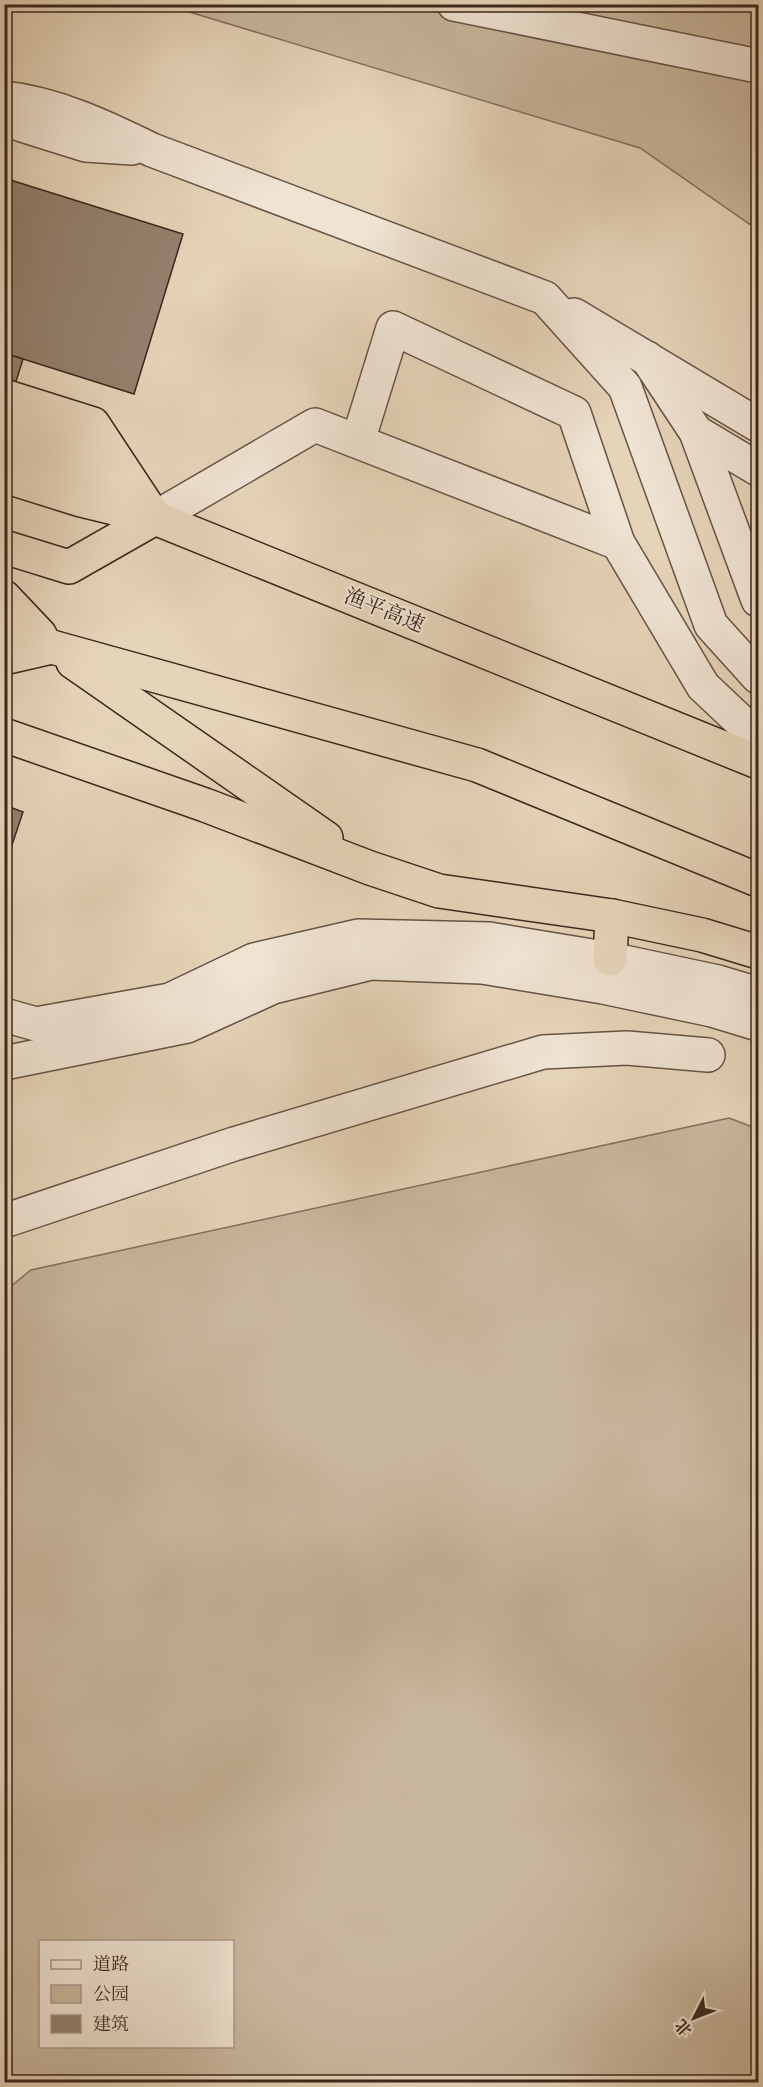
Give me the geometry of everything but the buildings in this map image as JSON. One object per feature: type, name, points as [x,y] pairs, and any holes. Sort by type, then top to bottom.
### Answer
[{"type":"highway","points":[[4,396],[93,424],[155,518]]},
{"type":"highway","points":[[4,423],[88,450],[155,518]]},
{"type":"highway","points":[[4,450],[88,476],[155,518]]},
{"type":"highway","name":"渔平高速","points":[[4,476],[81,500],[155,518],[759,762]]},
{"type":"highway","points":[[4,499],[76,521],[155,518]]},
{"type":"highway","points":[[4,524],[73,544],[155,518]]},
{"type":"highway","points":[[4,547],[69,567],[155,518]]},
{"type":"highway","points":[[4,597],[52,647]]},
{"type":"highway","points":[[4,612],[370,868]]},
{"type":"highway","points":[[4,625],[52,647]]},
{"type":"highway","points":[[4,638],[52,647],[477,765],[759,879]]},
{"type":"highway","points":[[4,648],[52,647]]},
{"type":"highway","points":[[4,658],[52,647]]},
{"type":"highway","points":[[4,735],[205,805],[370,868],[439,891],[612,916],[702,935],[759,951]]},
{"type":"highway","points":[[610,958],[612,916]]},
{"type":"street","points":[[454,4],[759,66]]},
{"type":"street","points":[[4,98],[29,101],[95,123],[152,150],[545,298],[759,425]]},
{"type":"street","points":[[4,115],[22,124],[86,145],[152,150]]},
{"type":"street","points":[[545,298],[625,387],[711,625],[759,677]]},
{"type":"street","points":[[357,441],[393,328],[574,413],[618,543],[703,686],[759,738]]},
{"type":"street","points":[[646,358],[696,432],[724,509],[753,573],[759,600]]},
{"type":"street","points":[[155,518],[315,424],[618,543]]},
{"type":"street","points":[[696,432],[759,469]]},
{"type":"street","points":[[724,509],[759,529]]},
{"type":"street","points":[[4,1015],[36,1024],[170,1000],[254,960],[358,936],[489,939],[610,958],[718,982],[759,994]]},
{"type":"street","points":[[4,1063],[187,1026],[273,987],[371,963],[482,968],[603,987],[712,1010],[759,1024]]},
{"type":"street","points":[[4,1221],[234,1144],[543,1052],[627,1048],[708,1056]]},
{"type":"green space","points":[[166,5],[758,5],[758,230],[640,148]]},
{"type":"green space","points":[[729,1118],[758,1129],[758,2082],[5,2082],[5,1291],[31,1270]]}]
